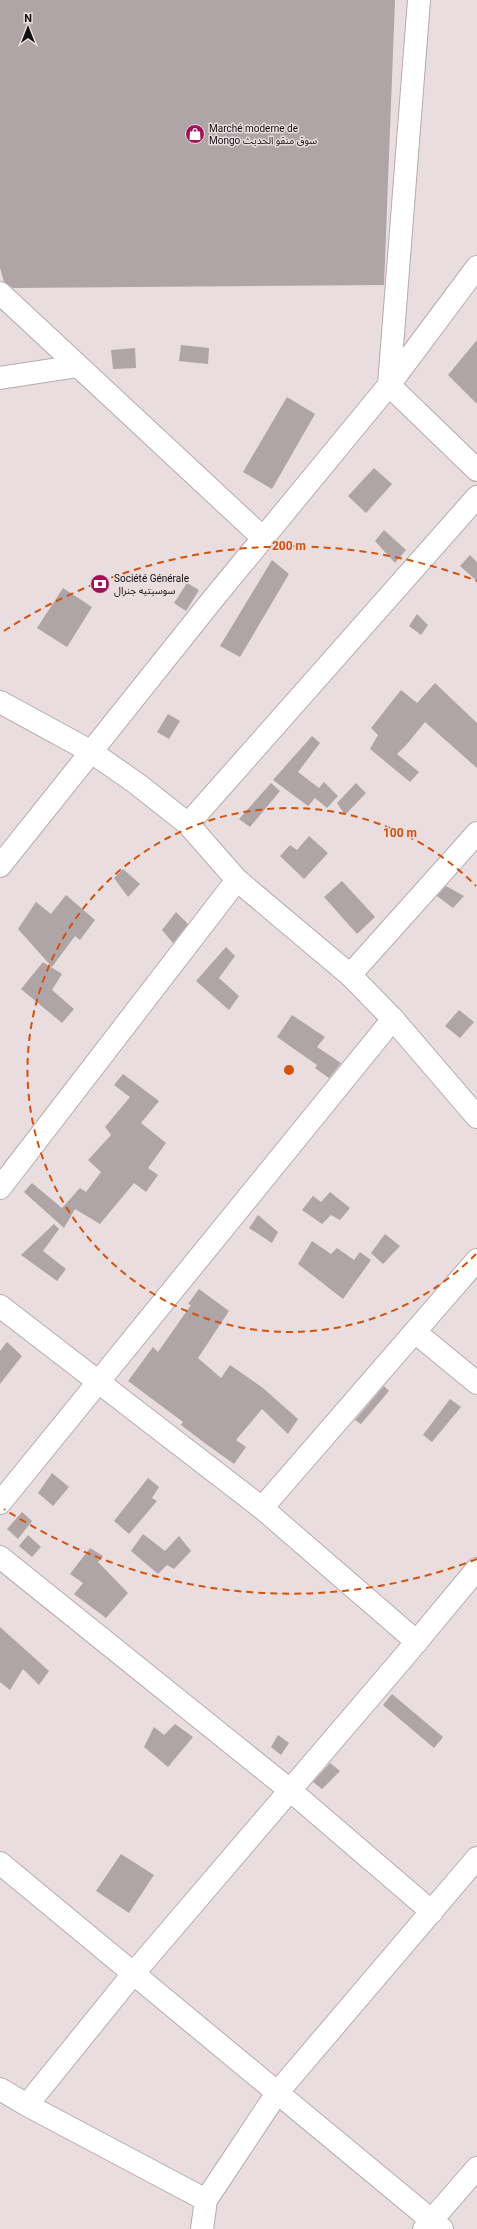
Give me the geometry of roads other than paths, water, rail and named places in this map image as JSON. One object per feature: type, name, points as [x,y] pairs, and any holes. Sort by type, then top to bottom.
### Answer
[{"type":"main road","points":[[389,385],[419,0]]},
{"type":"main road","points":[[0,866],[90,751],[389,385],[477,267]]},
{"type":"main road","points":[[0,293],[263,538]]},
{"type":"main road","points":[[0,378],[78,366]]},
{"type":"main road","points":[[389,385],[477,470]]},
{"type":"main road","points":[[188,824],[477,497]]},
{"type":"main road","points":[[0,702],[90,751],[136,783],[188,824],[238,880],[350,975],[394,1019],[477,1117]]},
{"type":"main road","points":[[350,975],[477,833]]},
{"type":"main road","points":[[0,1188],[238,880]]},
{"type":"main road","points":[[0,1503],[394,1019]]},
{"type":"main road","points":[[262,1508],[477,1260]]},
{"type":"main road","points":[[0,1306],[262,1508],[417,1642]]},
{"type":"main road","points":[[415,1332],[477,1383]]},
{"type":"main road","points":[[0,1557],[291,1791],[432,1912]]},
{"type":"main road","points":[[27,2106],[133,1974],[291,1791],[477,1569]]},
{"type":"main road","points":[[202,2229],[206,2200],[277,2093],[477,1858]]},
{"type":"main road","points":[[1,1864],[277,2093],[432,2226],[477,2168]]},
{"type":"main road","points":[[0,2089],[27,2106],[206,2200]]},
{"type":"place","name":"Marché moderne de Mongo سوق منقو الحديث","points":[[195,134]]},
{"type":"place","name":"Société Générale سوسيتيه جنرال","points":[[100,584]]}]
